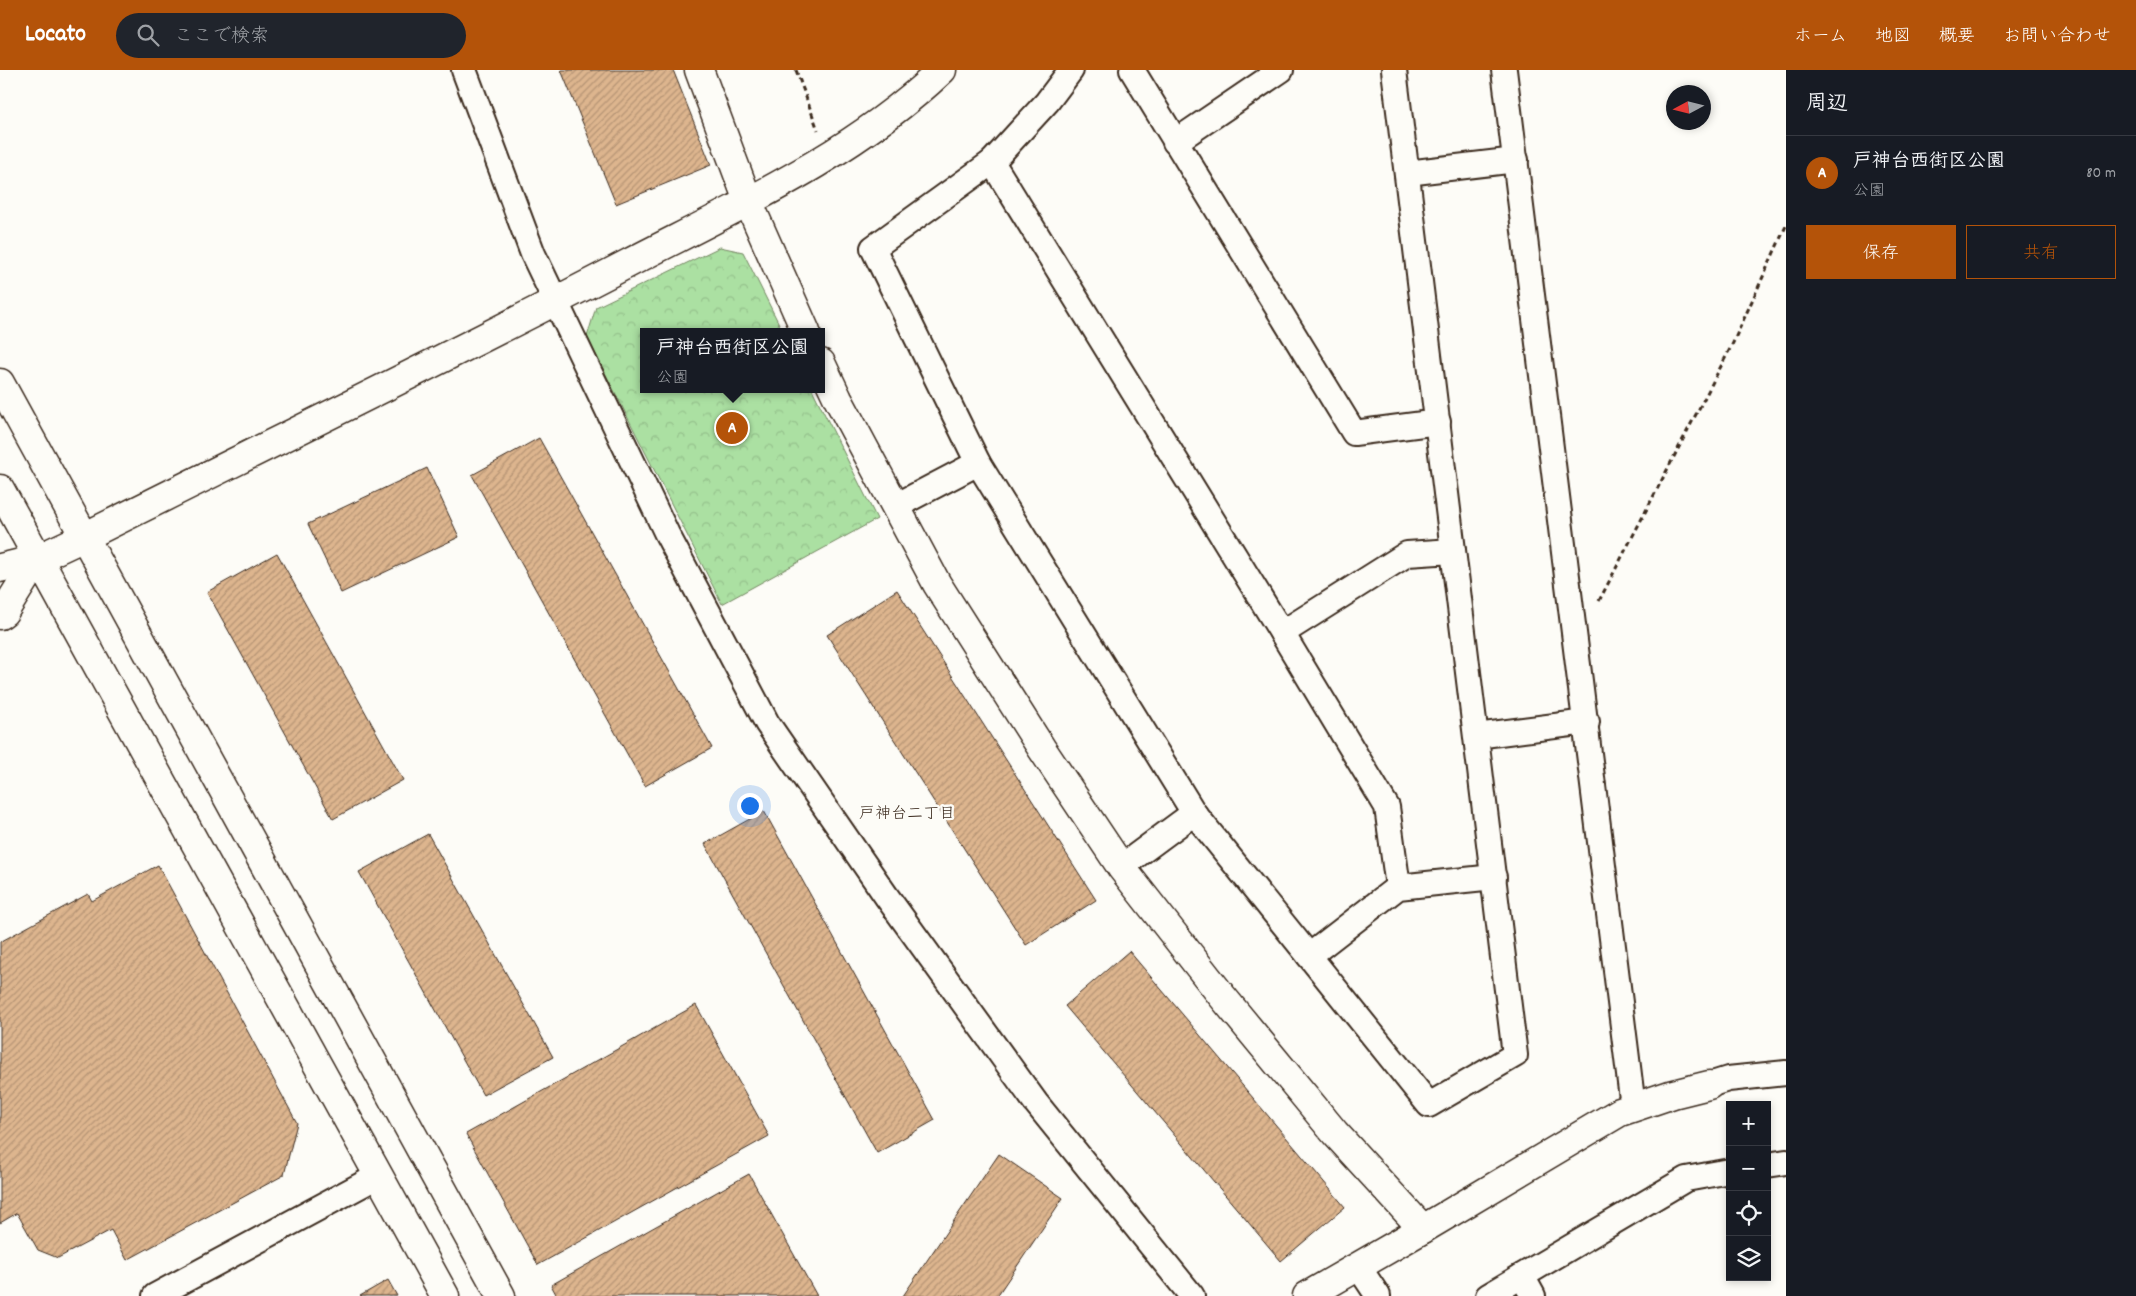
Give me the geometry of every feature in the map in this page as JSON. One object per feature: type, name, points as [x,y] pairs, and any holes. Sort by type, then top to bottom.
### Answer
[{"type":"street","points":[[464,70],[532,254],[667,534],[767,723],[887,897],[1036,1103],[1192,1296]]},
{"type":"street","points":[[699,70],[748,201],[804,328]]},
{"type":"street","points":[[0,568],[37,559],[84,537],[556,302],[748,201],[875,127],[921,90],[942,70]]},
{"type":"street","points":[[1071,70],[1047,102],[992,162],[873,248],[978,462],[1194,813],[1429,1105],[1516,1055],[1394,70]]},
{"type":"street","points":[[1132,70],[1354,433],[1438,422]]},
{"type":"street","points":[[1175,142],[1281,70]]},
{"type":"street","points":[[1504,70],[1587,722],[1633,1107]]},
{"type":"street","points":[[1407,173],[1516,160]]},
{"type":"street","points":[[992,162],[1387,807],[1398,887]]},
{"type":"street","points":[[825,371],[937,584],[983,659],[1121,867],[1222,996],[1329,1126],[1423,1229]]},
{"type":"street","points":[[0,383],[501,1296]]},
{"type":"street","points":[[896,506],[978,462]]},
{"type":"street","points":[[0,490],[445,1296]]},
{"type":"street","points":[[1282,633],[1406,554],[1454,551]]},
{"type":"street","points":[[0,615],[4,612],[37,559]]},
{"type":"street","points":[[1476,736],[1587,722]]},
{"type":"street","points":[[1121,867],[1194,813]]},
{"type":"street","points":[[1309,956],[1398,887],[1494,877]]},
{"type":"street","points":[[1307,1296],[1620,1112],[1672,1094],[1728,1079],[1786,1073]]},
{"type":"street","points":[[1771,1164],[1786,1162]]},
{"type":"street","points":[[1488,1296],[1527,1286],[1686,1179],[1726,1172]]},
{"type":"street","points":[[155,1296],[378,1176]]},
{"type":"street","points":[[1358,1266],[1378,1296]]},
{"type":"path","points":[[796,70],[827,156]]},
{"type":"path","points":[[1577,644],[1732,345],[1786,226]]},
{"type":"green space","points":[[720,247],[743,252],[781,328],[640,328],[640,393],[814,393],[877,519],[722,604],[587,337],[596,307]]},
{"type":"building","points":[[561,70],[673,70],[711,165],[616,204]]},
{"type":"building","points":[[539,438],[712,748],[645,786],[472,475]]},
{"type":"building","points":[[427,468],[459,537],[341,593],[308,524]]},
{"type":"building","points":[[277,553],[403,780],[333,819],[207,592]]},
{"type":"building","points":[[897,590],[1096,900],[1026,945],[827,635]]},
{"type":"building","points":[[764,811],[935,1120],[877,1153],[705,844]]},
{"type":"building","points":[[428,834],[553,1057],[483,1095],[359,872]]},
{"type":"building","points":[[158,865],[297,1123],[284,1175],[127,1260],[111,1230],[58,1258],[38,1250],[17,1213],[0,1223],[0,942],[88,894],[92,901]]},
{"type":"building","points":[[1129,951],[1345,1207],[1281,1261],[1065,1006]]},
{"type":"building","points":[[696,1005],[769,1136],[538,1265],[466,1134]]},
{"type":"building","points":[[999,1154],[1063,1198],[997,1296],[903,1296]]},
{"type":"building","points":[[749,1174],[817,1296],[557,1296],[551,1285]]},
{"type":"building","points":[[388,1280],[397,1296],[360,1296]]},
{"type":"place","name":"戸神台西街区公園","points":[[732,428]]},
{"type":"district","name":"戸神台二丁目","points":[[907,814]]}]
